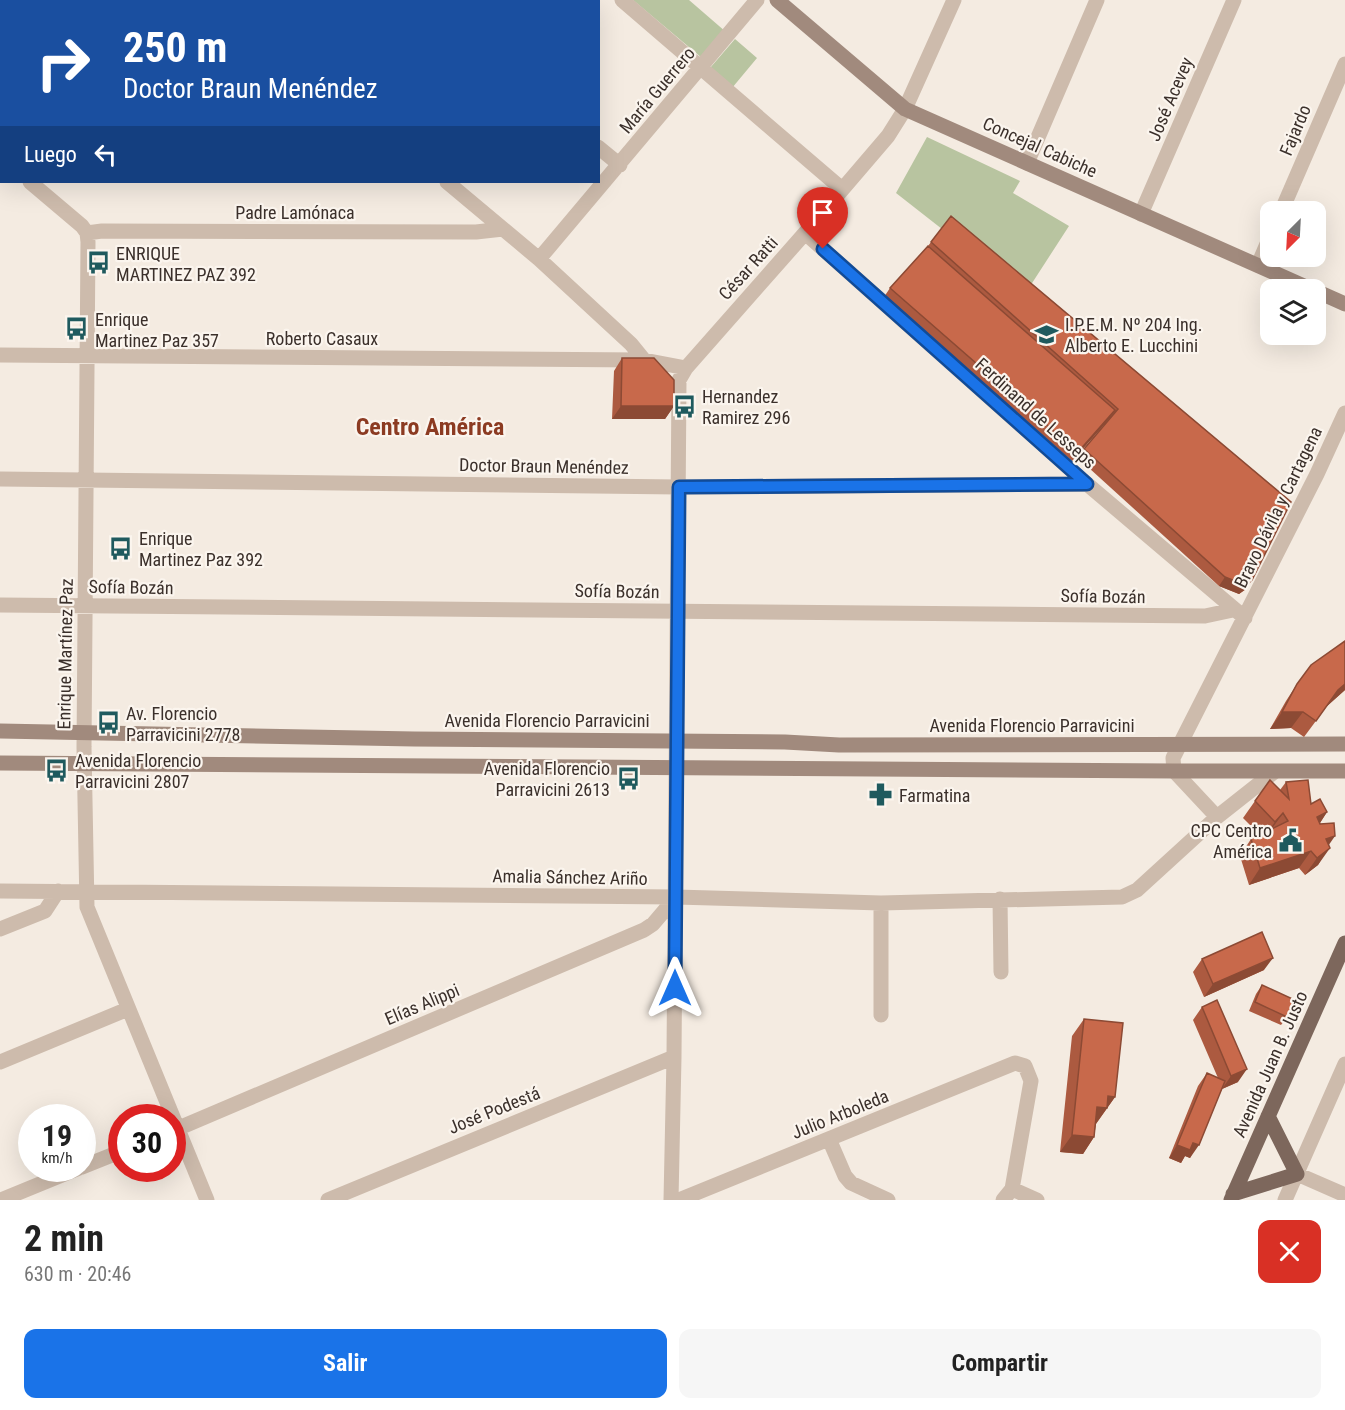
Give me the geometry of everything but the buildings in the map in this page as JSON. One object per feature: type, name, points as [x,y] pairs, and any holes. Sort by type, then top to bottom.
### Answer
[{"type":"main road","name":"Concejal Cabiche","points":[[777,0],[905,109],[1289,279]]},
{"type":"main road","name":"Concejal Cabiche","points":[[1326,295],[1345,304]]},
{"type":"main road","name":"Avenida Florencio Parravicini","points":[[0,731],[414,739],[677,740],[839,745],[1345,744]]},
{"type":"main road","points":[[0,763],[1345,771]]},
{"type":"main road","name":"Avenida Juan B. Justo","points":[[1232,1197],[1345,943]]},
{"type":"main road","points":[[1232,1197],[1297,1174],[1268,1116]]},
{"type":"street","points":[[621,0],[842,189]]},
{"type":"street","name":"María Guerrero","points":[[539,259],[757,0]]},
{"type":"street","name":"César Ratti","points":[[686,368],[888,136],[905,109],[954,0]]},
{"type":"street","points":[[1027,163],[1097,0]]},
{"type":"street","name":"José Acevey","points":[[1141,214],[1234,0]]},
{"type":"street","name":"Fajardo","points":[[1286,201],[1345,64]]},
{"type":"street","points":[[600,149],[620,165]]},
{"type":"street","points":[[31,183],[82,226],[87,233]]},
{"type":"street","points":[[448,183],[539,259],[631,344],[644,360]]},
{"type":"street","name":"Padre Lamónaca","points":[[87,233],[102,231],[476,232],[503,229]]},
{"type":"street","name":"Enrique Martínez Paz","points":[[87,233],[85,892],[87,907],[165,1104]]},
{"type":"street","name":"Ferdinand de Lesseps","points":[[805,233],[1087,484],[1239,614]]},
{"type":"street","points":[[1258,265],[1260,260]]},
{"type":"street","name":"Roberto Casaux","points":[[0,355],[644,360],[686,368]]},
{"type":"street","points":[[671,1200],[676,897],[675,766],[679,487],[677,388],[681,374],[686,368]]},
{"type":"street","name":"Bravo Dávila y Cartagena","points":[[1174,771],[1173,758],[1239,614],[1345,414]]},
{"type":"street","name":"Doctor Braun Menéndez","points":[[0,479],[679,487],[1087,484]]},
{"type":"street","name":"Sofía Bozán","points":[[0,605],[1205,616],[1239,614]]},
{"type":"street","points":[[1174,771],[1217,817]]},
{"type":"street","name":"Amalia Sánchez Ariño","points":[[0,891],[676,897],[881,903],[1122,897],[1131,894],[1217,817],[1274,771]]},
{"type":"street","points":[[0,930],[45,911],[58,891]]},
{"type":"street","name":"Elías Alippi","points":[[186,1125],[644,930],[676,897]]},
{"type":"street","points":[[1000,899],[1001,972]]},
{"type":"street","points":[[881,903],[881,1015]]},
{"type":"street","points":[[0,1062],[128,1009]]},
{"type":"street","name":"José Podestá","points":[[328,1200],[674,1057]]},
{"type":"street","name":"Julio Arboleda","points":[[679,1200],[1015,1064],[1025,1066],[1031,1081],[1008,1195]]},
{"type":"street","points":[[1285,1200],[1345,1064]]},
{"type":"street","points":[[829,1139],[845,1176],[851,1183],[888,1200]]},
{"type":"street","name":"Enrique Martínez Paz","points":[[186,1154],[207,1200]]},
{"type":"street","points":[[1297,1174],[1345,1195]]},
{"type":"street","points":[[1,1200],[46,1182]]},
{"type":"street","points":[[1008,1195],[1037,1200]]},
{"type":"green space","points":[[633,0],[689,0],[726,32],[702,58]]},
{"type":"green space","points":[[735,39],[757,58],[732,88],[710,68]]},
{"type":"green space","points":[[927,137],[1020,181],[1013,193],[1069,226],[1025,294],[896,193]]},
{"type":"place","name":"ENRIQUE MARTINEZ PAZ 392","points":[[98,263]]},
{"type":"place","name":"Enrique Martinez Paz 357","points":[[77,329]]},
{"type":"place","name":"I.P.E.M. Nº 204 Ing. Alberto E. Lucchini","points":[[1047,334]]},
{"type":"place","name":"Hernandez Ramirez 296","points":[[684,406]]},
{"type":"place","name":"Enrique Martinez Paz 392","points":[[121,548]]},
{"type":"place","name":"Av. Florencio Parravicini 2778","points":[[108,723]]},
{"type":"place","name":"Avenida Florencio Parravicini 2807","points":[[57,770]]},
{"type":"place","name":"Avenida Florencio Parravicini 2613","points":[[628,778]]},
{"type":"place","name":"Farmatina","points":[[881,795]]},
{"type":"place","name":"CPC Centro América","points":[[1290,840]]},
{"type":"district","name":"Centro América","points":[[430,427]]},
{"type":"route","points":[[675,988],[679,487],[1087,484],[823,249]]}]
